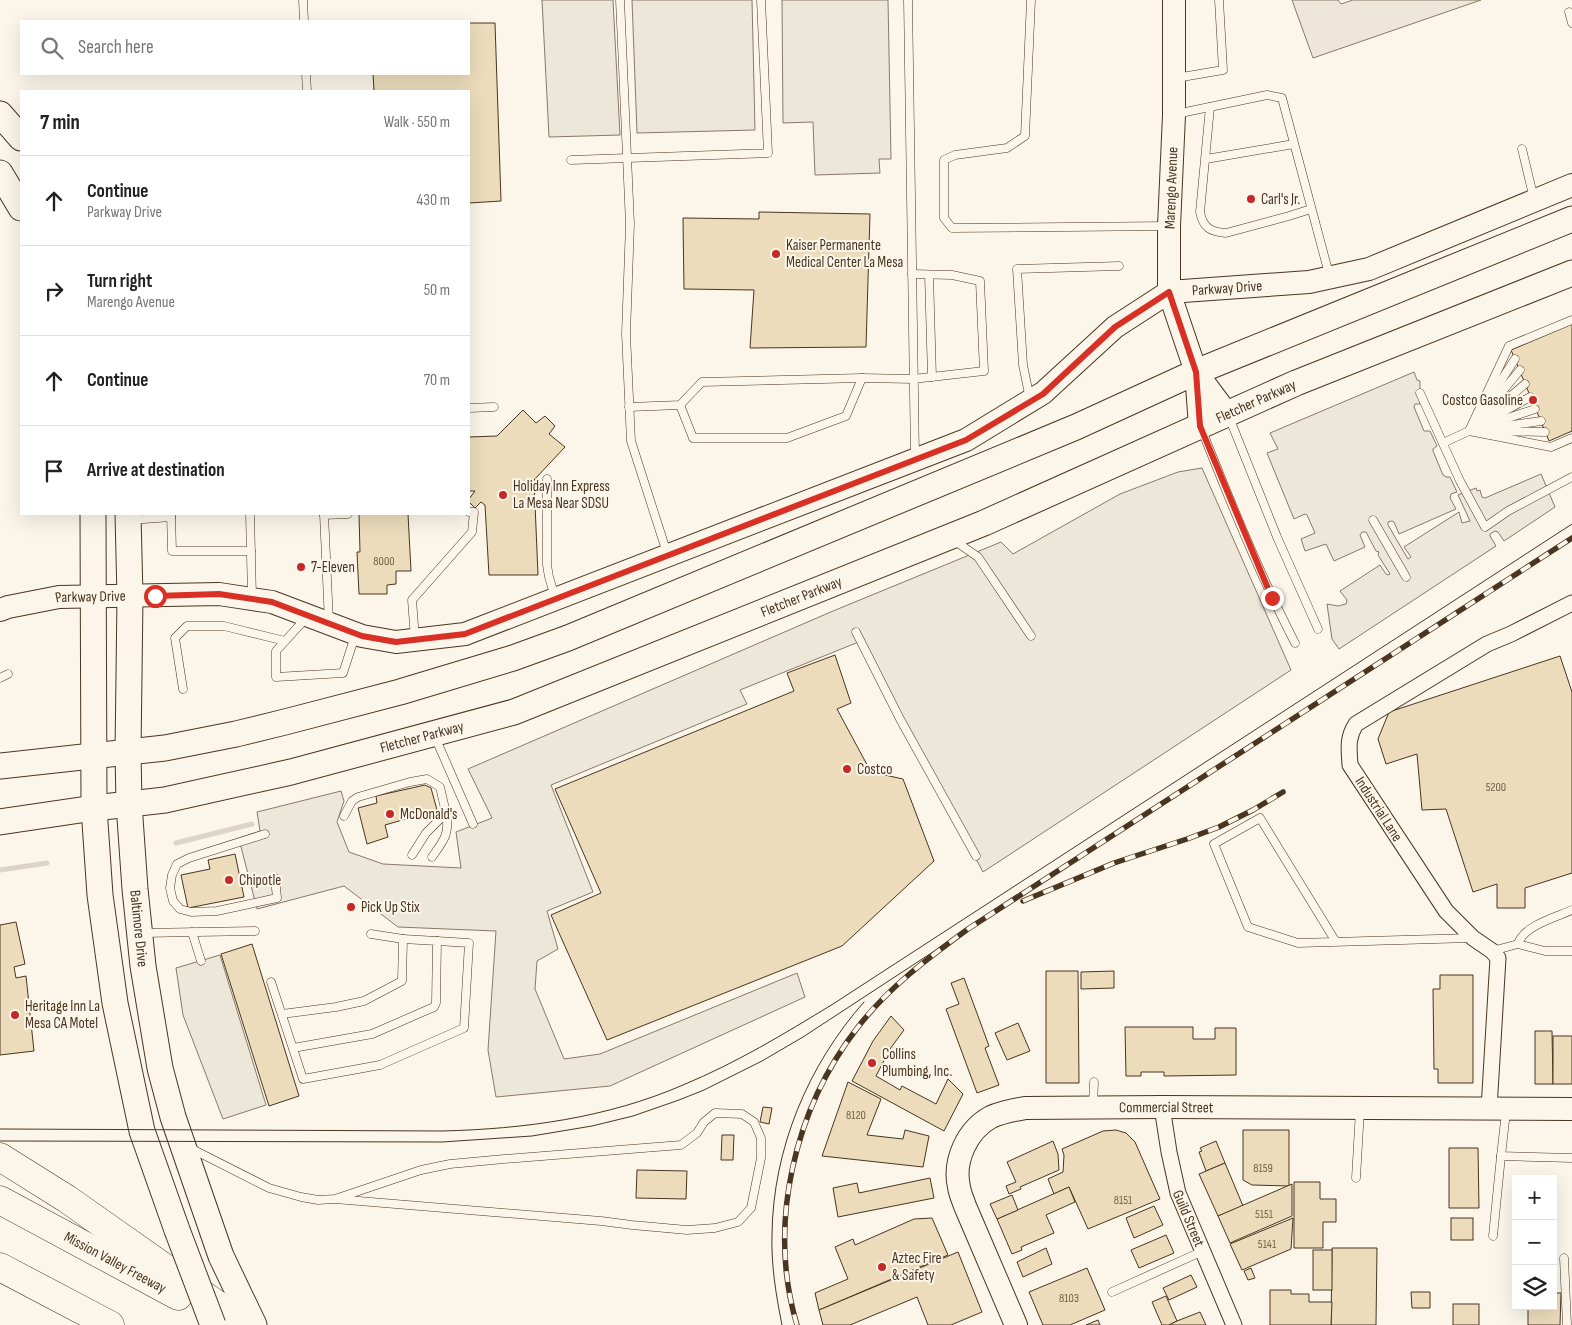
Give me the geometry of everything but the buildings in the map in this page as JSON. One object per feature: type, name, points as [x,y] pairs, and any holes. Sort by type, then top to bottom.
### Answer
[{"type":"highway","points":[[0,1157],[67,1199],[246,1325]]},
{"type":"highway","name":"Mission Valley Freeway","points":[[0,1200],[232,1325]]},
{"type":"highway","points":[[0,1267],[110,1325]]},
{"type":"highway","points":[[0,1275],[72,1325]]},
{"type":"main road","points":[[0,114],[20,137]]},
{"type":"main road","points":[[0,173],[20,206]]},
{"type":"main road","points":[[0,766],[165,748],[285,722],[400,692],[531,651],[568,638],[1076,428],[1196,372],[1572,219]]},
{"type":"main road","name":"Fletcher Parkway","points":[[0,822],[165,800],[291,772],[514,712],[984,523],[1296,384],[1572,273]]},
{"type":"main road","points":[[93,515],[94,808],[100,895],[115,1003],[142,1131],[213,1325]]},
{"type":"main road","name":"Baltimore Drive","points":[[128,517],[130,597],[129,804],[143,966],[160,1068],[172,1117],[220,1256],[254,1325]]},
{"type":"main road","points":[[150,1154],[182,1144]]},
{"type":"street","name":"Marengo Avenue","points":[[1174,0],[1174,115],[1169,226],[1169,292],[1196,372],[1200,426]]},
{"type":"street","name":"Parkway Drive","points":[[0,610],[59,597],[219,594],[272,602],[362,636],[396,642],[465,634],[966,440],[1043,394],[1115,327],[1169,292],[1308,282],[1369,269],[1572,185]]},
{"type":"street","name":"Marengo Avenue","points":[[1196,372],[1228,415]]},
{"type":"street","name":"Industrial Lane","points":[[1492,951],[1473,938],[1446,911],[1350,765],[1350,734],[1356,724],[1487,644],[1572,603]]},
{"type":"street","points":[[1492,951],[1498,958],[1498,1109]]},
{"type":"street","name":"Guild Street","points":[[1162,1107],[1178,1193],[1234,1325]]},
{"type":"street","name":"Commercial Street","points":[[1016,1325],[963,1200],[959,1186],[958,1169],[961,1152],[969,1138],[980,1125],[992,1117],[1025,1108],[1572,1109]]},
{"type":"lane","points":[[303,0],[304,20]]},
{"type":"lane","points":[[620,0],[630,224],[626,334],[631,441],[668,555]]},
{"type":"lane","points":[[571,160],[768,153],[761,0]]},
{"type":"lane","points":[[908,0],[915,460]]},
{"type":"lane","points":[[1031,0],[1025,136],[1007,148],[955,155],[944,160],[944,218],[952,228],[1169,226]]},
{"type":"lane","points":[[1174,78],[1223,70],[1219,0]]},
{"type":"lane","points":[[1569,12],[1572,23]]},
{"type":"lane","points":[[306,75],[307,90]]},
{"type":"lane","points":[[1174,115],[1267,95],[1282,98],[1330,278]]},
{"type":"lane","points":[[1210,107],[1200,212],[1206,227],[1216,232],[1226,233],[1311,209]]},
{"type":"lane","points":[[1206,159],[1294,144]]},
{"type":"lane","points":[[1522,149],[1535,201]]},
{"type":"lane","points":[[1031,401],[1023,365],[1017,269],[1119,266]]},
{"type":"lane","points":[[630,407],[680,405],[702,382],[862,378],[913,380],[984,371],[980,281],[952,275],[912,274]]},
{"type":"lane","points":[[929,275],[932,378]]},
{"type":"lane","points":[[1470,431],[1508,346],[1572,320]]},
{"type":"lane","points":[[1470,431],[1514,359]]},
{"type":"lane","points":[[1470,431],[1520,370]]},
{"type":"lane","points":[[680,405],[693,438],[788,438],[846,416],[862,378]]},
{"type":"lane","points":[[1470,431],[1525,384]]},
{"type":"lane","points":[[1420,393],[1460,480],[1485,527],[1508,511],[1572,477]]},
{"type":"lane","points":[[1443,443],[1470,431],[1530,397]]},
{"type":"lane","points":[[470,408],[494,407]]},
{"type":"lane","points":[[1470,431],[1535,410]]},
{"type":"lane","points":[[1228,415],[1277,536],[1318,629]]},
{"type":"lane","points":[[1470,431],[1541,421]]},
{"type":"lane","points":[[1200,426],[1250,548],[1272,598],[1295,643]]},
{"type":"lane","points":[[1470,431],[1545,432]]},
{"type":"lane","points":[[1470,431],[1552,447],[1572,438]]},
{"type":"lane","points":[[547,479],[547,564],[556,599]]},
{"type":"lane","points":[[415,640],[412,600],[472,532],[474,512],[470,512]]},
{"type":"lane","points":[[250,515],[252,599]]},
{"type":"lane","points":[[324,515],[329,624]]},
{"type":"lane","points":[[128,517],[171,516],[172,550],[251,551]]},
{"type":"lane","points":[[1373,520],[1406,576]]},
{"type":"lane","points":[[949,537],[975,554],[1031,636]]},
{"type":"lane","points":[[309,616],[276,651],[276,677],[343,673],[356,634]]},
{"type":"lane","points":[[183,689],[176,638],[187,626],[224,626],[285,641]]},
{"type":"lane","points":[[856,632],[900,719],[976,856]]},
{"type":"lane","points":[[0,678],[8,674]]},
{"type":"lane","points":[[434,733],[473,824]]},
{"type":"lane","points":[[344,816],[352,801],[358,797],[427,779],[440,787],[448,827],[442,843],[432,858]]},
{"type":"lane","points":[[412,856],[426,833],[446,813]]},
{"type":"lane","points":[[1336,942],[1260,818],[1214,844],[1248,927],[1298,943],[1336,942],[1473,938]]},
{"type":"lane","points":[[265,834],[189,858],[177,864],[172,875],[170,888],[173,901],[180,909],[191,912],[217,911],[277,898],[275,878]]},
{"type":"lane","points":[[1518,944],[1520,937],[1540,923],[1572,910]]},
{"type":"lane","points":[[140,933],[255,931]]},
{"type":"lane","points":[[192,932],[201,961]]},
{"type":"lane","points":[[271,982],[303,1079],[380,1065],[464,1028],[469,943],[403,939],[371,934]]},
{"type":"lane","points":[[282,1014],[336,1007],[364,1000],[402,981],[403,939]]},
{"type":"lane","points":[[293,1048],[372,1034],[434,1007],[436,1002],[437,941]]},
{"type":"lane","points":[[1492,951],[1518,944],[1545,951],[1572,951]]},
{"type":"lane","points":[[1093,1108],[1094,1082]]},
{"type":"lane","points":[[1356,1178],[1360,1108]]},
{"type":"lane","points":[[1493,1236],[1501,1156],[1498,1109]]},
{"type":"lane","points":[[182,1144],[269,1188],[309,1199],[335,1199],[591,1220],[687,1230],[715,1228],[738,1222],[751,1208],[761,1158],[761,1138],[754,1122],[742,1114],[715,1113],[704,1122],[696,1133],[681,1145],[450,1164],[420,1170],[335,1199]]},
{"type":"lane","points":[[1501,1156],[1572,1158]]},
{"type":"lane","points":[[1112,1292],[1203,1251]]},
{"type":"lane","points":[[1564,1258],[1567,1325]]},
{"type":"shaded area","points":[[542,0],[613,0],[620,135],[549,137]]},
{"type":"shaded area","points":[[632,0],[752,0],[755,130],[637,133]]},
{"type":"shaded area","points":[[782,0],[888,0],[891,159],[879,159],[880,173],[815,175],[813,122],[783,123]]},
{"type":"shaded area","points":[[1292,0],[1338,0],[1341,4],[1353,0],[1481,0],[1313,58]]},
{"type":"shaded area","points":[[1414,372],[1417,380],[1420,381],[1420,404],[1415,404],[1414,407],[1424,431],[1430,431],[1437,446],[1433,451],[1443,475],[1450,477],[1457,492],[1451,494],[1450,498],[1456,509],[1399,534],[1394,522],[1388,522],[1408,559],[1411,557],[1404,547],[1459,512],[1462,523],[1470,521],[1458,495],[1476,488],[1477,491],[1480,490],[1482,497],[1485,498],[1541,474],[1555,507],[1504,541],[1498,532],[1495,531],[1490,534],[1496,546],[1339,649],[1332,639],[1327,604],[1338,606],[1346,604],[1347,600],[1340,591],[1380,565],[1386,574],[1390,574],[1366,532],[1362,532],[1360,535],[1365,547],[1334,561],[1326,544],[1305,551],[1301,539],[1315,533],[1307,515],[1305,514],[1294,519],[1267,453],[1278,449],[1270,433]]},
{"type":"shaded area","points":[[1202,468],[1291,670],[983,872],[861,641],[740,690],[747,704],[551,785],[593,892],[547,911],[558,949],[537,961],[535,989],[564,1059],[600,1054],[797,973],[805,997],[610,1086],[496,1097],[488,1050],[496,931],[398,927],[344,886],[257,909],[239,839],[260,831],[257,812],[341,791],[344,801],[337,822],[349,852],[383,864],[461,868],[456,832],[492,818],[468,769],[833,611],[1001,542],[1013,554],[1120,494],[1178,472]]},
{"type":"shaded area","points":[[220,955],[266,1105],[223,1119],[183,1015],[176,968]]},
{"type":"waterway","points":[[176,843],[252,824]]},
{"type":"waterway","points":[[0,870],[47,863]]},
{"type":"tram line","points":[[0,1129],[473,1130],[504,1128],[595,1114],[625,1106],[683,1085],[741,1058],[833,1004],[1572,524]]},
{"type":"tram line","points":[[0,1141],[442,1142],[532,1136],[592,1126],[633,1116],[679,1100],[704,1090],[762,1061],[803,1037],[968,929]]},
{"type":"tram line","points":[[782,1325],[772,1257],[774,1202],[779,1171],[797,1110],[811,1081],[826,1053],[864,1002]]},
{"type":"railway","points":[[797,1325],[788,1287],[785,1248],[786,1208],[792,1169],[803,1131],[817,1094],[836,1059],[858,1027],[882,999],[924,962],[968,929],[1572,538]]},
{"type":"railway","points":[[1023,901],[1114,863],[1219,827],[1283,792]]},
{"type":"place","name":"Carl's Jr.","points":[[1251,199]]},
{"type":"place","name":"Kaiser Permanente Medical Center La Mesa","points":[[776,254]]},
{"type":"place","name":"Costco Gasoline","points":[[1533,400]]},
{"type":"place","name":"Holiday Inn Express La Mesa Near SDSU","points":[[503,495]]},
{"type":"place","name":"7-Eleven","points":[[301,567]]},
{"type":"place","name":"Costco","points":[[847,769]]},
{"type":"place","name":"McDonald's","points":[[390,814]]},
{"type":"place","name":"Chipotle","points":[[229,880]]},
{"type":"place","name":"Pick Up Stix","points":[[351,907]]},
{"type":"place","name":"Heritage Inn La Mesa CA Motel","points":[[15,1015]]},
{"type":"place","name":"Collins Plumbing, Inc.","points":[[872,1063]]},
{"type":"place","name":"Aztec Fire & Safety","points":[[882,1267]]},
{"type":"route","points":[[155,596],[219,594],[272,602],[362,636],[396,642],[465,634],[966,440],[1043,394],[1115,327],[1169,292],[1196,372],[1200,426],[1272,598]]}]
